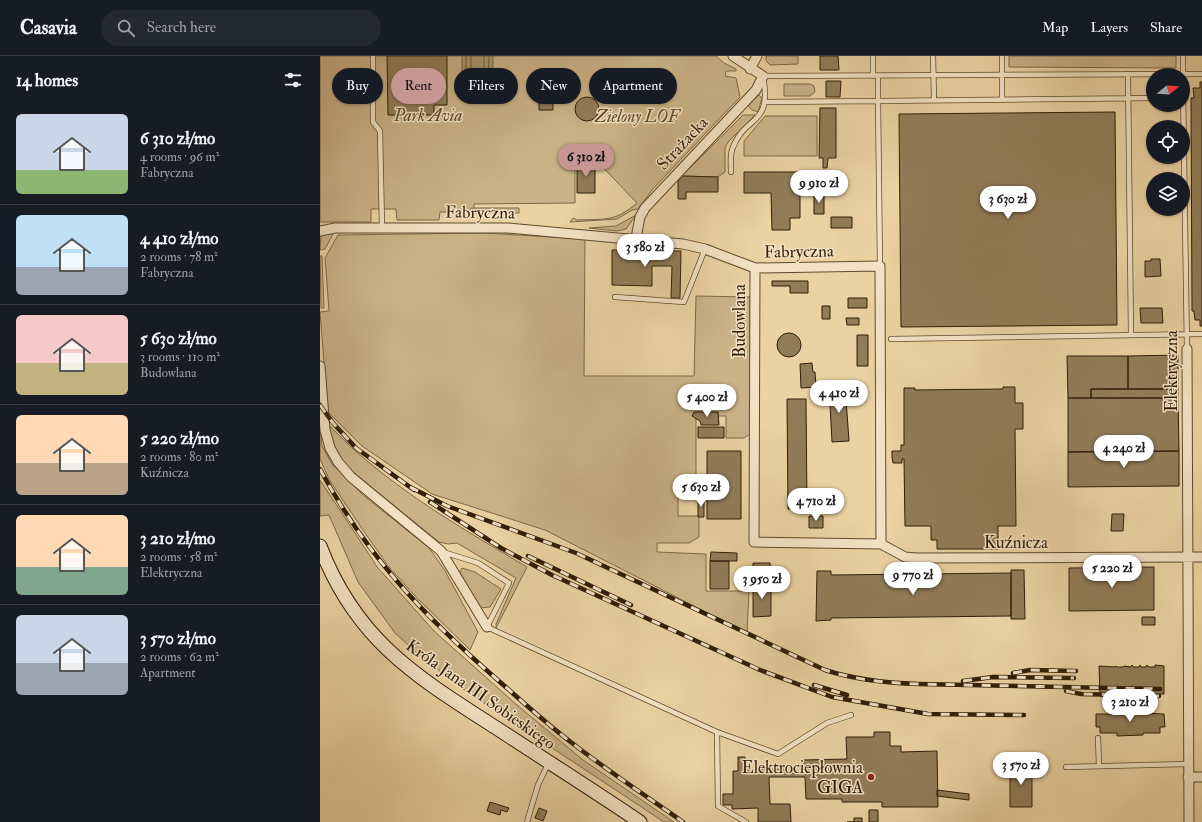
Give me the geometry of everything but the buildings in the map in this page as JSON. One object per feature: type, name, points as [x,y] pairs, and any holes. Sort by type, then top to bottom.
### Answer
[{"type":"main road","name":"Króla Jana III Sobieskiego","points":[[320,546],[335,580],[349,604],[369,631],[391,654],[438,690],[640,822]]},
{"type":"street","points":[[734,56],[750,69],[763,76]]},
{"type":"street","points":[[750,69],[757,56]]},
{"type":"street","name":"Strażacka","points":[[636,238],[640,217],[645,208],[756,90],[763,76]]},
{"type":"street","name":"Fabryczna","points":[[320,231],[335,228],[507,228],[636,238],[683,244],[705,249],[755,268],[880,266]]},
{"type":"street","points":[[880,266],[881,544]]},
{"type":"street","name":"Budowlana","points":[[755,268],[754,542],[881,544]]},
{"type":"street","name":"Elektryczna","points":[[1187,349],[1189,822]]},
{"type":"street","points":[[320,366],[325,430],[330,448],[344,470],[441,551],[487,627]]},
{"type":"street","name":"Kuźnicza","points":[[881,544],[905,557],[916,558],[1202,557]]},
{"type":"street","points":[[1188,777],[1202,777]]},
{"type":"lane","points":[[373,56],[373,122],[380,132],[382,228]]},
{"type":"lane","points":[[873,56],[878,101],[880,266]]},
{"type":"lane","points":[[933,56],[934,100]]},
{"type":"lane","points":[[1002,56],[1002,100]]},
{"type":"lane","points":[[1183,56],[1183,68]]},
{"type":"lane","points":[[1128,74],[1131,334]]},
{"type":"lane","points":[[731,172],[731,151],[737,139],[763,110],[766,102],[763,76],[1146,74]]},
{"type":"lane","points":[[1190,75],[1202,74]]},
{"type":"lane","points":[[766,102],[1146,98]]},
{"type":"lane","name":"Elektryczna","points":[[1183,112],[1187,349]]},
{"type":"lane","points":[[615,297],[684,302],[705,249]]},
{"type":"lane","points":[[891,339],[1202,334]]},
{"type":"lane","points":[[441,551],[478,563],[509,583],[487,627],[717,732],[778,754],[827,723],[851,715]]},
{"type":"lane","points":[[717,732],[718,806],[746,822]]},
{"type":"lane","points":[[1098,738],[1099,766]]},
{"type":"lane","points":[[527,822],[538,785],[549,762]]},
{"type":"lane","points":[[1066,767],[1188,764]]},
{"type":"green space","points":[[320,56],[716,56],[724,63],[736,69],[736,71],[726,71],[725,76],[736,78],[740,97],[652,190],[638,209],[632,210],[617,219],[570,222],[573,218],[577,220],[595,220],[609,218],[622,214],[637,203],[592,156],[575,153],[575,203],[474,204],[474,208],[519,208],[519,213],[473,213],[473,208],[471,208],[470,212],[440,212],[439,220],[397,220],[396,209],[371,209],[371,222],[320,222]]},
{"type":"green space","points":[[766,56],[798,56],[798,64],[770,65],[766,61]]},
{"type":"green space","points":[[1009,56],[1176,56],[1176,68],[1009,67]]},
{"type":"green space","points":[[784,84],[810,84],[814,86],[815,92],[810,96],[784,96]]},
{"type":"green space","points":[[759,95],[762,98],[758,112],[752,110],[748,105]]},
{"type":"green space","points":[[743,115],[755,115],[728,142],[725,148],[725,172],[718,177],[682,176]]},
{"type":"green space","points":[[765,116],[817,116],[817,156],[744,156],[744,141]]},
{"type":"green space","points":[[636,215],[626,229],[617,231],[589,228],[616,226]]},
{"type":"green space","points":[[334,232],[325,249],[320,250],[321,236]]},
{"type":"green space","points":[[484,233],[585,239],[584,376],[694,376],[696,296],[750,297],[750,434],[744,438],[726,438],[726,416],[696,416],[696,492],[678,492],[678,516],[699,516],[699,537],[689,543],[657,543],[657,552],[706,554],[706,591],[749,591],[747,633],[545,530],[432,494],[362,446],[328,412],[320,312],[329,311],[325,258],[338,235]]},
{"type":"green space","points":[[320,256],[322,256],[324,308],[321,308]]},
{"type":"green space","points":[[328,424],[373,465],[422,502],[527,567],[496,628],[496,624],[516,578],[457,543],[448,544],[439,542],[347,467],[337,454],[330,437]]},
{"type":"green space","points":[[320,426],[322,446],[332,464],[363,495],[429,548],[444,569],[478,632],[470,650],[416,597],[389,567],[330,481],[320,459]]},
{"type":"green space","points":[[320,480],[378,568],[434,631],[517,705],[583,760],[674,822],[664,822],[463,689],[419,655],[395,633],[358,582],[329,515],[320,516]]},
{"type":"green space","points":[[462,568],[475,572],[501,589],[490,607],[480,608],[460,572]]},
{"type":"water","points":[[462,56],[493,56],[493,68],[462,68]]},
{"type":"railway","points":[[320,405],[333,423],[356,448],[414,490]]},
{"type":"railway","points":[[320,469],[338,501],[378,558],[423,610],[447,634],[563,736],[683,822]]},
{"type":"railway","points":[[410,487],[447,506],[576,553],[825,670],[871,680],[906,684],[1160,689]]},
{"type":"railway","points":[[430,502],[501,548],[552,575],[760,670],[832,697],[928,714],[1024,715]]},
{"type":"railway","points":[[528,556],[631,605]]},
{"type":"railway","points":[[1013,673],[1030,670],[1076,671]]},
{"type":"railway","points":[[963,681],[993,677],[1074,678]]},
{"type":"railway","points":[[814,685],[847,695]]},
{"type":"railway","points":[[1066,691],[1081,694],[1159,696]]},
{"type":"place","name":"Elektrociepłownia GIGA","points":[[871,777]]},
{"type":"park label","name":"Park Avia","points":[[428,115]]},
{"type":"park label","name":"Zielony LOF","points":[[637,116]]}]
